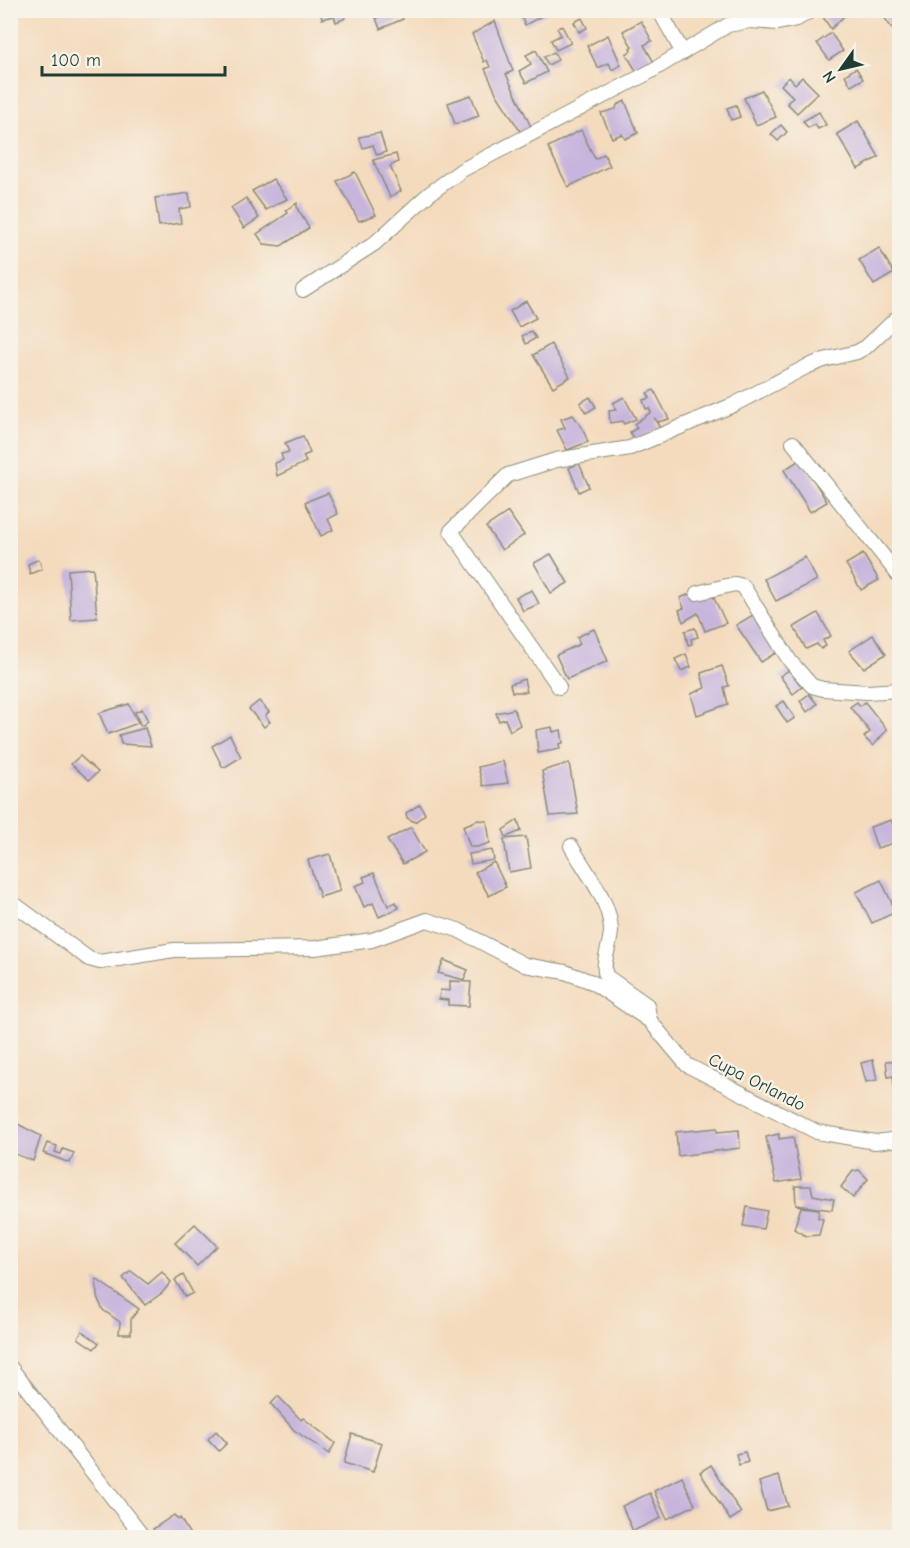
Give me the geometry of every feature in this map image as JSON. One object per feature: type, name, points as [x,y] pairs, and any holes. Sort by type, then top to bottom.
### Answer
[{"type":"street","points":[[659,10],[683,53]]},
{"type":"street","points":[[303,290],[374,244],[444,182],[462,170],[510,147],[683,53],[728,25],[750,21],[778,23],[797,19],[812,10]]},
{"type":"street","points":[[559,687],[452,531],[457,525],[501,481],[514,473],[556,460],[630,448],[733,405],[806,367],[856,352],[866,347],[900,315]]},
{"type":"street","points":[[793,443],[900,577]]},
{"type":"street","points":[[697,593],[735,584],[744,586],[790,661],[812,686],[867,692],[900,690]]},
{"type":"street","points":[[570,846],[608,914],[610,937],[603,969],[606,976],[647,1005],[650,1021]]},
{"type":"street","name":"Cupa Orlando","points":[[10,901],[90,959],[100,962],[174,951],[315,948],[372,940],[427,920],[458,930],[525,965],[581,977],[650,1021],[687,1065],[798,1123],[829,1136],[875,1142],[900,1139]]},
{"type":"street","points":[[10,1366],[144,1538]]},
{"type":"building","points":[[320,10],[347,10],[347,13],[344,19],[336,22],[334,16],[322,19]]},
{"type":"building","points":[[400,10],[403,19],[380,29],[376,18]]},
{"type":"building","points":[[518,10],[553,10],[525,25]]},
{"type":"building","points":[[824,10],[850,10],[831,29],[821,14]]},
{"type":"building","points":[[888,10],[900,13],[900,40],[882,14]]},
{"type":"building","points":[[582,18],[587,28],[579,32],[574,22]]},
{"type":"building","points":[[495,21],[513,71],[506,74],[532,129],[522,134],[497,95],[485,69],[490,67],[487,60],[484,62],[472,34]]},
{"type":"building","points":[[641,21],[652,41],[644,45],[655,64],[638,74],[626,54],[631,51],[632,47],[623,31]]},
{"type":"building","points":[[562,26],[571,43],[556,50],[551,40],[561,35],[557,28]]},
{"type":"building","points":[[831,33],[843,51],[829,60],[817,43]]},
{"type":"building","points":[[608,35],[621,65],[612,70],[609,63],[598,68],[587,46]]},
{"type":"building","points":[[536,50],[547,72],[526,83],[519,71],[531,64],[526,55]]},
{"type":"building","points":[[554,52],[558,60],[548,65],[544,57]]},
{"type":"building","points":[[856,68],[863,79],[851,86],[845,75]]},
{"type":"building","points":[[789,77],[795,84],[802,77],[818,93],[797,113],[787,103],[793,97],[781,85]]},
{"type":"building","points":[[762,90],[776,117],[756,125],[744,98]]},
{"type":"building","points":[[471,95],[479,116],[455,124],[448,103]]},
{"type":"building","points":[[625,101],[638,133],[625,139],[622,134],[612,138],[601,113],[616,109],[617,105]]},
{"type":"building","points":[[736,105],[740,117],[731,120],[727,108]]},
{"type":"building","points":[[819,112],[826,125],[818,129],[815,124],[808,128],[803,121]]},
{"type":"building","points":[[858,121],[879,157],[858,169],[837,134]]},
{"type":"building","points":[[781,125],[787,132],[778,141],[771,134]]},
{"type":"building","points":[[581,130],[595,159],[604,154],[610,166],[568,187],[548,147]]},
{"type":"building","points":[[380,133],[386,152],[377,155],[373,145],[363,148],[359,137]]},
{"type":"building","points":[[396,154],[398,162],[390,166],[401,191],[390,197],[373,160]]},
{"type":"building","points":[[355,172],[376,215],[359,221],[337,181]]},
{"type":"building","points":[[273,179],[287,199],[266,210],[252,191]]},
{"type":"building","points":[[189,193],[191,207],[179,209],[181,223],[159,226],[155,198]]},
{"type":"building","points":[[246,198],[259,218],[244,228],[231,208]]},
{"type":"building","points":[[297,203],[297,208],[309,228],[281,246],[264,244],[257,234],[288,213],[286,210]]},
{"type":"building","points":[[879,248],[894,273],[874,285],[859,260]]},
{"type":"building","points":[[526,301],[536,318],[519,327],[510,311]]},
{"type":"building","points":[[531,331],[536,338],[526,344],[522,336]]},
{"type":"building","points":[[551,344],[570,377],[553,387],[533,355]]},
{"type":"building","points":[[654,390],[669,419],[658,422],[654,418],[660,428],[635,441],[630,432],[637,428],[634,424],[651,412],[649,408],[646,409],[643,400],[650,398],[647,393]]},
{"type":"building","points":[[590,397],[596,407],[586,413],[580,403]]},
{"type":"building","points":[[624,397],[636,419],[624,424],[622,421],[610,423],[609,411],[616,410],[613,403]]},
{"type":"building","points":[[573,415],[582,427],[588,442],[567,450],[557,430],[565,428],[561,419]]},
{"type":"building","points":[[303,436],[310,453],[303,456],[306,462],[277,476],[275,463],[283,460],[281,454],[289,452],[285,443]]},
{"type":"building","points":[[801,459],[827,502],[810,512],[784,470]]},
{"type":"building","points":[[579,463],[589,487],[579,492],[569,468]]},
{"type":"building","points":[[328,493],[338,514],[328,519],[333,530],[321,536],[305,502]]},
{"type":"building","points":[[508,512],[524,535],[502,550],[486,527]]},
{"type":"building","points":[[551,554],[568,583],[551,593],[534,563]]},
{"type":"building","points":[[863,554],[879,580],[861,590],[846,564]]},
{"type":"building","points":[[805,557],[817,580],[776,601],[764,579]]},
{"type":"building","points":[[39,559],[42,569],[30,574],[28,564]]},
{"type":"building","points":[[93,568],[97,618],[71,620],[68,570]]},
{"type":"building","points":[[532,590],[539,604],[523,611],[516,597]]},
{"type":"building","points":[[692,593],[695,600],[712,594],[726,623],[705,631],[698,613],[683,622],[679,610],[684,608],[680,598]]},
{"type":"building","points":[[758,612],[779,651],[761,662],[736,625]]},
{"type":"building","points":[[818,613],[831,636],[823,640],[826,646],[821,649],[817,644],[806,649],[794,627]]},
{"type":"building","points":[[695,628],[698,637],[691,639],[692,644],[688,645],[685,631]]},
{"type":"building","points":[[594,629],[608,661],[567,679],[556,655],[580,644],[577,637]]},
{"type":"building","points":[[873,635],[886,654],[864,668],[849,651]]},
{"type":"building","points":[[686,654],[691,667],[681,671],[675,659]]},
{"type":"building","points":[[722,666],[729,686],[724,687],[728,704],[697,715],[691,694],[705,688],[701,673]]},
{"type":"building","points":[[789,670],[802,687],[793,694],[780,676]]},
{"type":"building","points":[[524,679],[527,692],[512,692],[510,684]]},
{"type":"building","points":[[809,694],[817,704],[807,712],[800,701]]},
{"type":"building","points":[[259,701],[269,712],[265,716],[270,722],[264,727],[249,709]]},
{"type":"building","points":[[784,701],[795,718],[787,723],[776,706]]},
{"type":"building","points":[[857,702],[860,706],[865,702],[887,730],[873,746],[864,737],[870,732],[850,707]]},
{"type":"building","points":[[129,704],[138,723],[108,734],[99,713]]},
{"type":"building","points":[[142,709],[148,721],[141,726],[135,712]]},
{"type":"building","points":[[514,709],[520,725],[510,731],[505,719],[499,721],[496,713]]},
{"type":"building","points":[[552,727],[553,732],[561,730],[563,743],[559,744],[560,749],[538,753],[536,730]]},
{"type":"building","points":[[145,728],[151,746],[121,744],[119,735]]},
{"type":"building","points":[[230,735],[241,757],[225,767],[222,766],[212,746]]},
{"type":"building","points":[[80,756],[98,772],[89,780],[71,764]]},
{"type":"building","points":[[503,761],[508,783],[483,786],[478,767]]},
{"type":"building","points":[[569,763],[578,814],[550,816],[542,771]]},
{"type":"building","points":[[420,804],[425,814],[415,822],[407,818],[406,813]]},
{"type":"building","points":[[478,820],[487,821],[490,843],[470,847],[463,826]]},
{"type":"building","points":[[518,820],[521,831],[506,837],[503,830]]},
{"type":"building","points":[[891,820],[896,833],[900,831],[900,841],[877,848],[870,827]]},
{"type":"building","points":[[411,827],[425,852],[403,864],[387,840]]},
{"type":"building","points":[[526,837],[531,868],[509,872],[504,839]]},
{"type":"building","points":[[492,850],[494,860],[471,864],[469,854]]},
{"type":"building","points":[[330,854],[340,891],[320,897],[308,860]]},
{"type":"building","points":[[494,862],[506,887],[489,896],[475,872]]},
{"type":"building","points":[[374,873],[388,906],[396,902],[399,908],[379,917],[373,903],[364,907],[355,886],[365,882],[363,877]]},
{"type":"building","points":[[881,880],[896,912],[872,923],[856,892]]},
{"type":"building","points":[[444,960],[468,970],[464,980],[438,973]]},
{"type":"building","points":[[450,981],[471,982],[469,1006],[448,1005],[448,1000],[439,999],[440,990],[450,991]]},
{"type":"building","points":[[873,1060],[877,1080],[866,1082],[861,1063]]},
{"type":"building","points":[[900,1060],[900,1122],[898,1122],[893,1076],[888,1077],[886,1061]]},
{"type":"building","points":[[12,1121],[41,1136],[33,1161],[10,1152]]},
{"type":"building","points":[[717,1128],[717,1132],[739,1130],[740,1148],[678,1156],[676,1132]]},
{"type":"building","points":[[779,1134],[779,1139],[793,1137],[801,1179],[776,1183],[766,1137]]},
{"type":"building","points":[[47,1143],[57,1146],[55,1152],[61,1154],[63,1149],[74,1153],[70,1163],[43,1153]]},
{"type":"building","points":[[859,1170],[868,1179],[853,1198],[841,1187],[853,1171]]},
{"type":"building","points":[[795,1186],[811,1186],[813,1195],[834,1199],[832,1210],[796,1205]]},
{"type":"building","points":[[747,1207],[767,1211],[763,1229],[743,1226]]},
{"type":"building","points":[[801,1207],[819,1209],[818,1218],[823,1219],[819,1235],[806,1236],[794,1229]]},
{"type":"building","points":[[195,1224],[217,1246],[197,1266],[175,1243]]},
{"type":"building","points":[[131,1271],[148,1284],[162,1272],[171,1282],[162,1293],[145,1305],[123,1278]]},
{"type":"building","points":[[183,1275],[193,1293],[185,1297],[175,1280]]},
{"type":"building","points":[[96,1279],[139,1309],[131,1319],[131,1334],[119,1334],[120,1322],[103,1310],[97,1297]]},
{"type":"building","points":[[82,1331],[99,1343],[94,1349],[78,1338]]},
{"type":"building","points":[[278,1396],[301,1420],[303,1418],[335,1443],[329,1454],[294,1430],[271,1404]]},
{"type":"building","points":[[216,1431],[227,1443],[219,1451],[208,1439]]},
{"type":"building","points":[[352,1434],[382,1443],[373,1472],[344,1463]]},
{"type":"building","points":[[745,1452],[748,1462],[739,1465],[736,1454]]},
{"type":"building","points":[[711,1465],[741,1513],[730,1520],[700,1472]]},
{"type":"building","points":[[779,1476],[788,1506],[767,1511],[759,1482]]},
{"type":"building","points":[[682,1477],[695,1505],[667,1519],[654,1491]]},
{"type":"building","points":[[650,1493],[661,1518],[633,1531],[622,1506]]},
{"type":"building","points":[[174,1515],[178,1520],[180,1518],[192,1538],[159,1538],[153,1529]]}]
